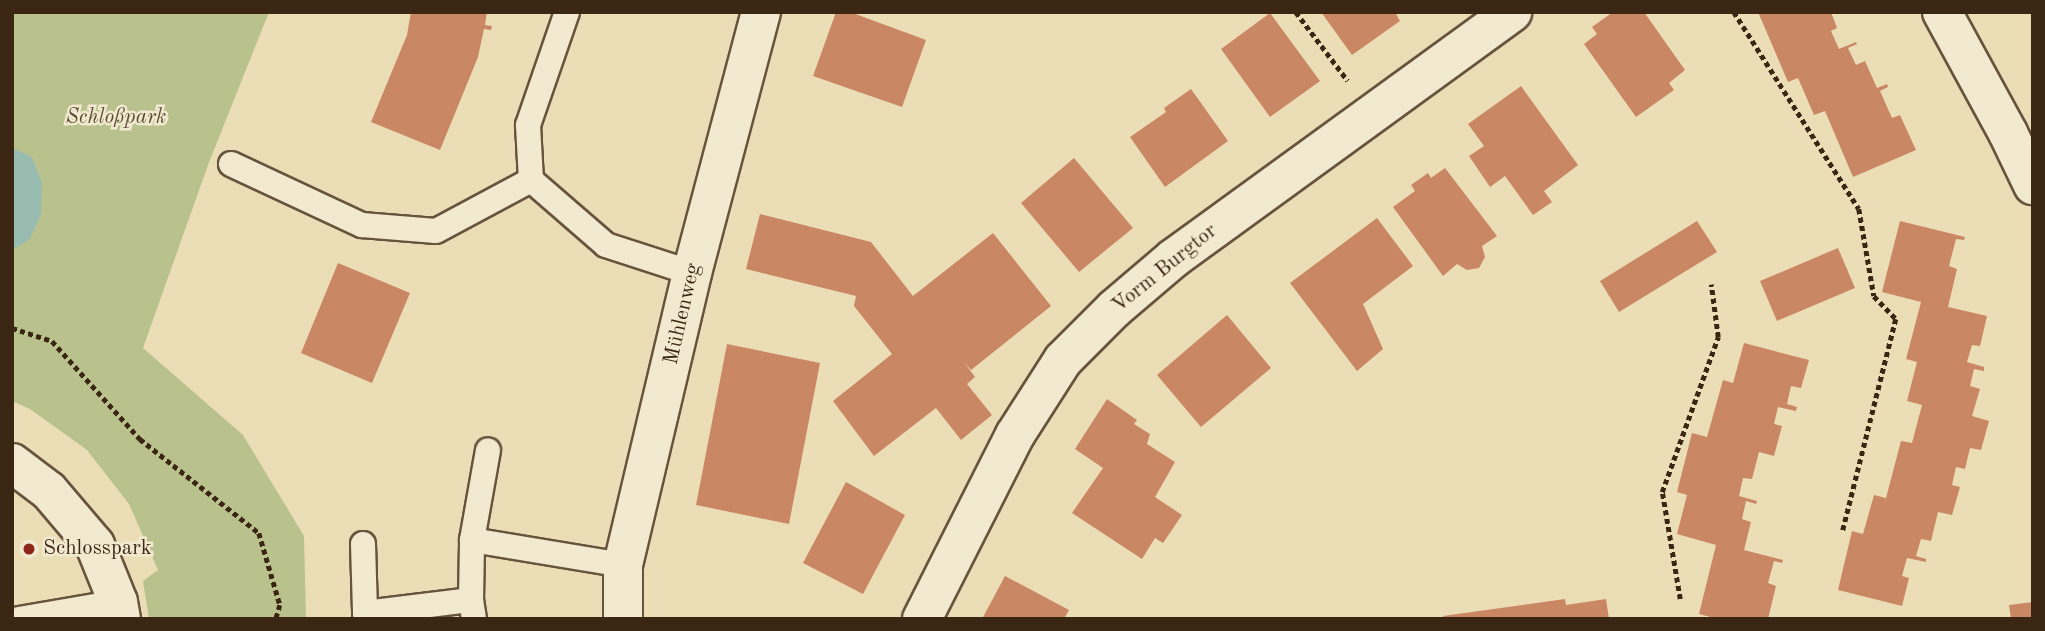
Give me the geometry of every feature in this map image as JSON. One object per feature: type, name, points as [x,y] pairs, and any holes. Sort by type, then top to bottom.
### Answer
[{"type":"street","name":"Mühlenweg","points":[[623,619],[623,565],[692,273],[761,12]]},
{"type":"street","name":"Vorm Burgtor","points":[[922,619],[1015,435],[1063,360],[1114,309],[1174,258],[1512,12]]},
{"type":"street","points":[[1942,12],[2033,185]]},
{"type":"street","points":[[12,463],[48,491],[94,545],[119,610]]},
{"type":"lane","points":[[567,12],[528,125],[531,180],[606,245],[692,273]]},
{"type":"lane","points":[[231,164],[362,225],[436,231],[531,180]]},
{"type":"lane","points":[[363,544],[365,613],[472,609],[472,540],[488,450]]},
{"type":"lane","points":[[472,540],[623,565]]},
{"type":"lane","points":[[19,619],[119,610]]},
{"type":"path","points":[[1296,12],[1372,112]]},
{"type":"path","points":[[1734,12],[1859,209],[1874,296],[1896,319],[1843,530]]},
{"type":"path","points":[[1680,599],[1662,492],[1718,337],[1711,284]]},
{"type":"path","points":[[12,328],[52,341],[140,439],[259,533],[280,605],[276,619]]},
{"type":"green space","name":"Schloßpark","points":[[12,12],[269,12],[208,165],[143,348],[243,435],[304,536],[306,619],[149,619],[143,581],[158,570],[129,504],[87,450],[30,409],[12,401]]},
{"type":"water","points":[[12,148],[32,157],[42,183],[41,214],[30,239],[12,250]]},
{"type":"building","points":[[411,12],[487,12],[485,25],[492,26],[491,30],[484,29],[478,57],[440,150],[371,122],[407,35]]},
{"type":"building","points":[[836,12],[850,12],[926,40],[902,107],[813,76]]},
{"type":"building","points":[[1321,12],[1395,12],[1400,21],[1352,55]]},
{"type":"building","points":[[1613,12],[1644,12],[1685,70],[1669,83],[1674,90],[1636,117],[1584,44],[1597,34],[1592,27]]},
{"type":"building","points":[[1758,12],[1831,12],[1837,28],[1831,31],[1839,49],[1856,42],[1857,44],[1848,48],[1856,65],[1865,61],[1877,88],[1887,84],[1888,87],[1880,91],[1892,118],[1900,115],[1916,150],[1853,177],[1825,111],[1814,115],[1798,78],[1788,82]]},
{"type":"building","points":[[1270,13],[1320,81],[1270,117],[1221,49]]},
{"type":"building","points":[[1521,86],[1578,165],[1544,191],[1552,202],[1533,215],[1505,176],[1490,187],[1469,156],[1484,146],[1468,124]]},
{"type":"building","points":[[1191,89],[1228,141],[1165,187],[1130,137],[1166,112],[1164,108]]},
{"type":"building","points":[[1074,158],[1133,228],[1079,272],[1021,203]]},
{"type":"building","points":[[1445,168],[1497,236],[1482,246],[1485,257],[1479,268],[1467,270],[1457,264],[1443,276],[1393,207],[1415,191],[1411,185],[1428,173],[1431,178]]},
{"type":"building","points":[[760,214],[871,242],[913,296],[993,233],[1051,306],[971,370],[964,362],[975,377],[967,384],[992,415],[961,440],[936,408],[874,456],[833,401],[892,354],[854,306],[856,296],[746,269]]},
{"type":"building","points":[[1377,218],[1413,266],[1363,304],[1383,349],[1357,371],[1290,283]]},
{"type":"building","points":[[1697,221],[1717,252],[1619,312],[1600,281]]},
{"type":"building","points":[[1900,221],[1965,237],[1964,240],[1956,239],[1949,266],[1957,269],[1948,307],[1987,316],[1980,346],[1972,345],[1967,362],[1984,367],[1984,371],[1974,369],[1970,386],[1980,389],[1972,416],[1989,421],[1981,450],[1970,448],[1965,469],[1956,467],[1952,485],[1960,487],[1952,515],[1938,512],[1931,541],[1921,539],[1916,556],[1926,559],[1926,562],[1907,558],[1902,576],[1909,578],[1902,606],[1838,590],[1852,531],[1863,534],[1874,495],[1886,498],[1901,441],[1912,443],[1922,405],[1907,401],[1917,362],[1906,359],[1921,302],[1882,292]]},
{"type":"building","points":[[1838,248],[1855,288],[1777,321],[1760,281]]},
{"type":"building","points":[[338,263],[410,293],[372,383],[301,353]]},
{"type":"building","points":[[1227,315],[1271,368],[1201,427],[1157,375]]},
{"type":"building","points":[[1744,343],[1809,360],[1801,388],[1791,386],[1787,404],[1797,407],[1796,411],[1778,407],[1774,424],[1782,426],[1774,456],[1759,452],[1752,479],[1743,478],[1739,496],[1757,501],[1756,504],[1746,501],[1742,519],[1751,522],[1744,550],[1783,560],[1782,563],[1774,561],[1768,583],[1776,586],[1768,619],[1718,619],[1699,614],[1716,545],[1677,534],[1687,495],[1677,492],[1692,433],[1707,437],[1723,380],[1733,383]]},
{"type":"building","points":[[727,344],[820,363],[789,524],[696,505]]},
{"type":"building","points":[[1107,399],[1137,420],[1134,424],[1150,434],[1147,444],[1175,462],[1155,497],[1182,515],[1163,543],[1155,538],[1142,559],[1072,513],[1103,468],[1075,449]]},
{"type":"building","points":[[846,482],[905,515],[863,594],[803,563]]},
{"type":"building","points":[[1005,576],[1069,610],[1064,619],[982,619]]},
{"type":"building","points":[[1565,599],[1566,605],[1606,599],[1609,619],[1444,619],[1443,616]]},
{"type":"building","points":[[2033,602],[2033,619],[2011,619],[2009,605]]},
{"type":"place","name":"Schlosspark","points":[[29,549]]}]
